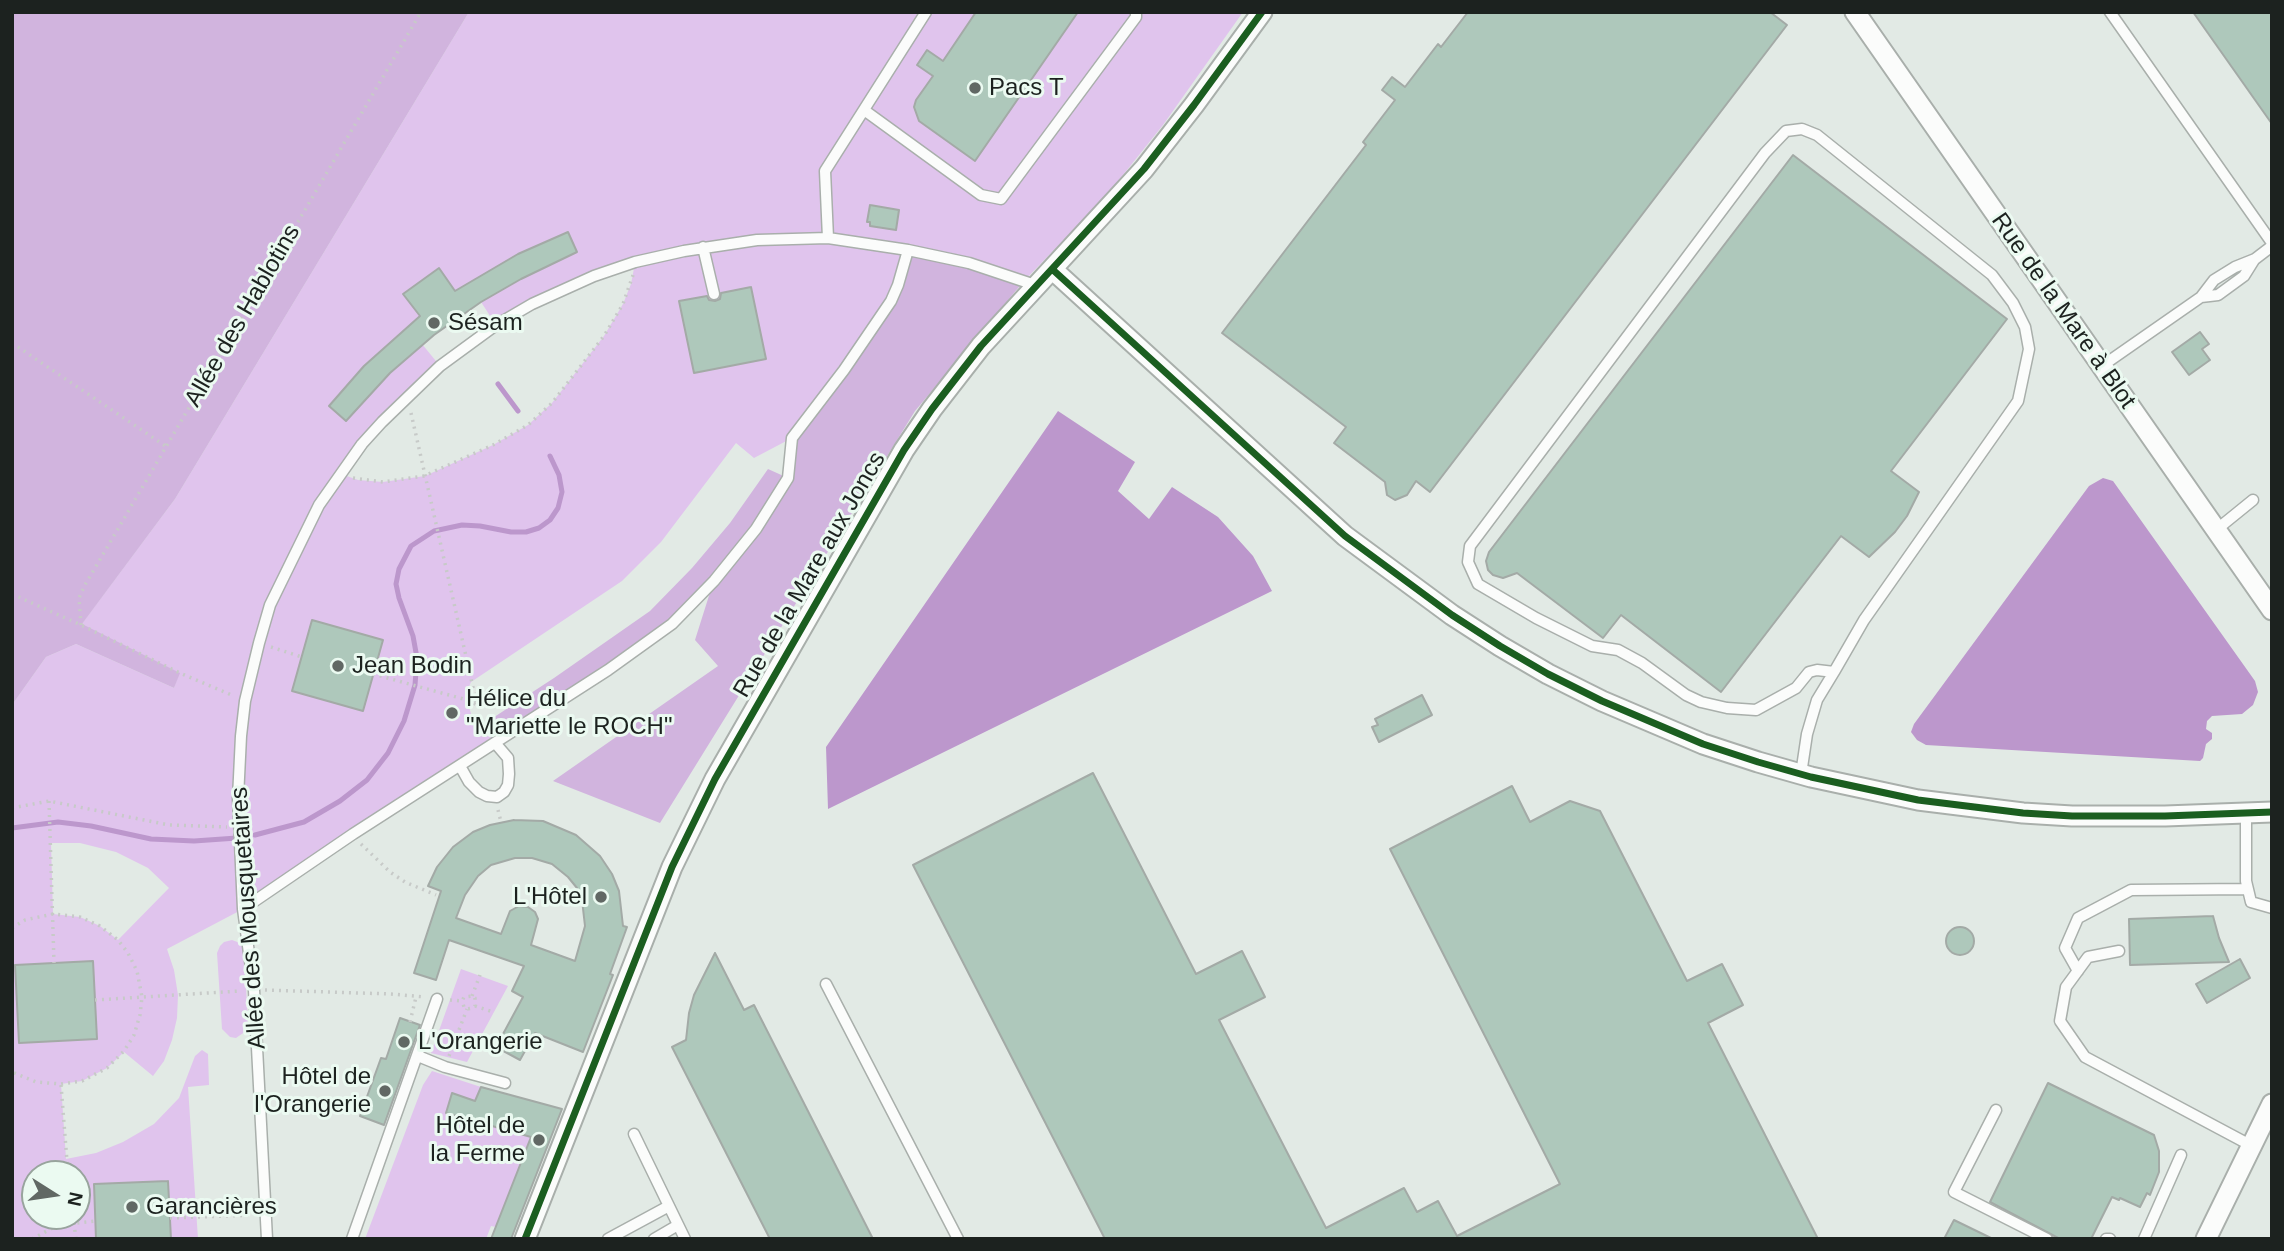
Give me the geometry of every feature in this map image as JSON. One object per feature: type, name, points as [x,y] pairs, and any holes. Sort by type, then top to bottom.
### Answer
[{"type":"street","name":"Rue de la Mare aux Joncs","points":[[525,1239],[672,867],[715,779],[904,450],[955,379],[1035,285],[1144,169],[1194,106],[1262,12]]},
{"type":"street","name":"Rue de la Mare à Blot","points":[[1855,12],[2272,610]]},
{"type":"street","points":[[1052,269],[1345,536],[1452,615],[1548,674],[1602,701],[1703,744],[1801,774],[1918,800],[2022,813],[2125,816],[2272,812]]},
{"type":"street","points":[[2206,1239],[2272,1104]]},
{"type":"lane","points":[[828,237],[825,171],[926,12]]},
{"type":"lane","points":[[864,110],[981,195],[1001,199],[1136,17],[1136,12]]},
{"type":"lane","points":[[2102,366],[2201,297],[2214,280],[2255,259],[2272,245],[2110,12]]},
{"type":"lane","points":[[1801,774],[1807,734],[1817,700],[1834,672],[1864,620],[2018,401],[2029,349],[2025,327],[2013,303],[1992,275],[1817,135],[1802,129],[1786,131],[1765,153],[1470,546],[1468,562],[1478,583],[1536,618],[1591,646],[1618,650],[1700,702],[1727,708],[1756,710],[1796,688],[1809,672],[1834,672]]},
{"type":"lane","name":"Allée des Mousquetaires","points":[[267,1239],[255,1004],[243,909],[239,766],[246,701],[271,605],[300,540],[319,505],[362,444],[405,399],[458,351],[496,325],[563,289],[635,262],[703,247],[757,240],[828,237],[969,263],[1035,285]]},
{"type":"lane","points":[[703,247],[715,294]]},
{"type":"lane","points":[[243,909],[353,834],[608,670],[672,624],[714,581],[756,529],[788,478],[792,438],[844,370],[891,301],[908,250]]},
{"type":"lane","points":[[2216,530],[2253,500]]},
{"type":"lane","points":[[460,766],[479,792],[497,797],[508,785],[509,774],[508,758],[496,744]]},
{"type":"lane","points":[[2246,813],[2246,881],[2251,902],[2272,908]]},
{"type":"lane","points":[[2078,971],[2065,948],[2078,918],[2131,890],[2248,889]]},
{"type":"lane","points":[[2119,951],[2088,957],[2066,988],[2060,1021],[2085,1056],[2252,1146]]},
{"type":"lane","points":[[826,984],[958,1239]]},
{"type":"lane","points":[[352,1239],[437,999]]},
{"type":"lane","points":[[418,1056],[445,1067],[505,1083]]},
{"type":"lane","points":[[1996,1110],[1954,1192],[2047,1239]]},
{"type":"lane","points":[[634,1135],[685,1239]]},
{"type":"lane","points":[[2144,1239],[2181,1155]]},
{"type":"lane","points":[[608,1239],[669,1206]]},
{"type":"lane","points":[[654,1239],[678,1225]]},
{"type":"path","points":[[341,474],[358,480],[383,482],[425,476],[522,429],[541,414],[579,369],[609,327],[631,284],[635,262]]},
{"type":"path","points":[[12,343],[167,447]]},
{"type":"path","points":[[373,674],[477,705],[409,405],[405,399]]},
{"type":"path","points":[[12,594],[246,701]]},
{"type":"path","points":[[259,643],[302,657]]},
{"type":"path","points":[[12,808],[48,801],[169,825],[240,827]]},
{"type":"path","points":[[48,801],[54,963]]},
{"type":"path","points":[[353,834],[390,872],[405,882],[436,895]]},
{"type":"path","points":[[12,928],[25,920],[53,914],[80,917],[100,926],[118,940],[128,953],[137,971],[142,998],[141,1015],[134,1035],[124,1051],[107,1068],[82,1081],[61,1084],[36,1082],[12,1072]]},
{"type":"path","points":[[472,996],[481,975]]},
{"type":"path","points":[[472,996],[475,1006]]},
{"type":"path","points":[[467,1009],[462,1001],[464,997],[472,996]]},
{"type":"path","points":[[410,1022],[416,997]]},
{"type":"path","points":[[467,1009],[475,1006],[493,1012]]},
{"type":"path","points":[[445,1067],[467,1009]]},
{"type":"path","points":[[61,1084],[67,1160]]},
{"type":"path","points":[[170,1218],[265,1214]]},
{"type":"path","points":[[91,1221],[95,1221]]},
{"type":"path","points":[[32,1239],[49,1230]]},
{"type":"shaded area","points":[[12,12],[469,12],[175,499],[82,624],[180,673],[174,688],[76,644],[46,657],[12,705]]},
{"type":"shaded area","points":[[469,12],[1243,12],[1163,125],[1107,195],[1024,281],[898,285],[792,438],[754,458],[736,443],[661,542],[622,581],[471,682],[467,700],[472,717],[482,725],[496,744],[243,909],[167,949],[178,995],[177,1018],[164,1061],[153,1076],[124,1052],[107,1068],[82,1081],[61,1084],[66,1159],[96,1153],[123,1142],[154,1124],[179,1098],[195,1056],[202,1050],[208,1054],[209,1085],[188,1087],[198,1239],[171,1239],[167,1181],[94,1184],[96,1239],[12,1239],[12,705],[46,657],[76,644],[174,688],[179,673],[81,625],[175,499]],"holes":[[[568,232],[577,252],[481,302],[496,325],[635,263],[623,304],[604,336],[552,403],[528,425],[493,445],[425,476],[383,482],[358,480],[341,474],[440,366],[422,344],[345,420],[329,405],[376,356],[407,328],[422,319],[404,294],[438,268],[457,294],[470,282],[507,261]],[[51,843],[80,843],[116,852],[148,868],[169,888],[118,940],[100,926],[80,917],[53,914]]]},
{"type":"shaded area","points":[[908,250],[1024,281],[915,411],[660,823],[553,781],[718,666],[695,640],[713,583],[672,624],[496,744],[482,725],[650,611],[692,568],[730,523],[768,469],[788,478],[792,438],[891,301]]},
{"type":"shaded area","points":[[1058,411],[1135,462],[1118,491],[1149,519],[1172,487],[1218,517],[1253,556],[1272,591],[828,809],[826,747]]},
{"type":"shaded area","points":[[2103,478],[2113,481],[2255,681],[2258,692],[2253,705],[2242,714],[2212,716],[2207,721],[2206,729],[2212,733],[2212,739],[2206,744],[2200,761],[1926,745],[1917,740],[1911,732],[1914,724],[2089,486]]},
{"type":"shaded area","points":[[232,940],[240,943],[244,951],[248,1024],[246,1031],[236,1038],[230,1037],[222,1029],[217,953],[224,942]]},
{"type":"shaded area","points":[[461,969],[508,986],[467,1062],[431,1053]]},
{"type":"shaded area","points":[[432,1071],[481,1087],[475,1101],[452,1093],[446,1114],[531,1137],[511,1189],[522,1210],[505,1203],[496,1227],[491,1226],[486,1239],[365,1239],[423,1085]]},
{"type":"building","name":"Pacs T","points":[[976,12],[1078,12],[975,161],[919,121],[914,107],[933,76],[917,65],[927,50],[943,61]]},
{"type":"building","points":[[1468,12],[1770,12],[1787,25],[1430,492],[1416,481],[1407,495],[1395,500],[1387,495],[1385,482],[1334,443],[1346,427],[1222,333],[1366,145],[1363,142],[1395,100],[1382,90],[1392,77],[1405,87],[1438,44],[1441,47]]},
{"type":"building","points":[[2193,12],[2272,12],[2272,124]]},
{"type":"building","points":[[1793,155],[2007,319],[1891,471],[1919,492],[1895,532],[1869,557],[1841,536],[1721,692],[1621,615],[1603,638],[1517,573],[1503,578],[1493,575],[1488,570],[1486,561],[1489,552]]},
{"type":"building","points":[[870,205],[899,210],[896,230],[870,226],[870,222],[867,222]]},
{"type":"building","name":"Sésam","points":[[568,232],[577,252],[481,302],[434,335],[390,373],[346,421],[329,406],[364,366],[420,316],[403,294],[439,268],[455,291],[518,254]]},
{"type":"building","points":[[751,287],[766,359],[694,373],[679,301],[707,296],[709,300],[715,301],[720,299],[721,293]]},
{"type":"building","points":[[2200,332],[2209,344],[2202,349],[2210,360],[2189,375],[2172,352]]},
{"type":"building","name":"Jean Bodin","points":[[312,620],[383,640],[363,711],[292,691]]},
{"type":"building","points":[[1422,695],[1432,715],[1379,742],[1372,727],[1378,725],[1375,719]]},
{"type":"building","points":[[1093,773],[1196,974],[1242,951],[1265,997],[1219,1020],[1326,1228],[1404,1188],[1417,1212],[1438,1201],[1457,1236],[1560,1184],[1390,849],[1512,786],[1530,822],[1570,801],[1600,811],[1687,981],[1722,964],[1743,1005],[1708,1023],[1818,1239],[1105,1239],[913,865]]},
{"type":"building","points":[[514,820],[543,821],[576,835],[600,856],[619,891],[623,926],[627,927],[610,974],[613,975],[583,1052],[535,1033],[520,1060],[496,1047],[523,997],[512,991],[524,966],[449,940],[436,980],[414,973],[441,891],[428,886],[437,867],[453,847],[473,832]],"holes":[[[515,858],[532,858],[552,864],[577,888],[582,900],[585,926],[575,961],[531,945],[538,919],[535,912],[528,907],[519,906],[510,911],[501,934],[456,918],[465,895],[478,876],[491,865]]]},
{"type":"building","points":[[2213,916],[2229,962],[2130,965],[2129,919]]},
{"type":"building","points":[[1960,927],[1970,931],[1974,941],[1970,951],[1960,955],[1950,951],[1946,941],[1950,931]]},
{"type":"building","points":[[715,953],[744,1010],[754,1005],[873,1239],[770,1239],[672,1047],[686,1040],[694,995]]},
{"type":"building","points":[[2240,959],[2250,978],[2207,1003],[2196,984]]},
{"type":"building","points":[[93,961],[97,1039],[19,1043],[15,965]]},
{"type":"building","name":"Hôtel de l'Orangerie","points":[[400,1018],[420,1025],[384,1125],[360,1116],[381,1058],[386,1059]]},
{"type":"building","points":[[2048,1083],[2154,1135],[2159,1151],[2159,1172],[2150,1195],[2147,1193],[2140,1207],[2112,1197],[2091,1239],[2060,1239],[1990,1202]]},
{"type":"building","name":"Hôtel de la Ferme","points":[[481,1087],[562,1109],[511,1239],[491,1239],[531,1137],[446,1113],[452,1093],[475,1101]]},
{"type":"building","name":"Garancières","points":[[168,1181],[171,1239],[96,1239],[94,1184]]},
{"type":"building","points":[[1954,1220],[1993,1239],[1944,1239]]},
{"type":"waterway","points":[[498,384],[518,411]]},
{"type":"waterway","points":[[255,835],[304,822],[340,801],[367,780],[388,753],[404,721],[415,685],[417,658],[413,636],[396,584],[399,569],[411,546],[434,531],[462,525],[511,532],[526,532],[539,528],[550,520],[558,508],[562,492],[559,475],[550,456]]},
{"type":"waterway","points":[[12,828],[58,822],[151,839],[194,841],[237,838]]},
{"type":"cycle path","points":[[525,1239],[672,867],[715,779],[904,450],[981,346],[1144,169],[1262,12]]},
{"type":"cycle path","points":[[1052,269],[1345,536],[1452,615],[1500,646],[1602,701],[1703,744],[1758,762],[1811,777],[1918,800],[2072,816],[2272,812]]},
{"type":"place","name":"Pacs T","points":[[975,88]]},
{"type":"place","name":"Sésam","points":[[434,323]]},
{"type":"place","name":"Jean Bodin","points":[[338,666]]},
{"type":"place","name":"Hélice du \"Mariette le ROCH\"","points":[[452,713]]},
{"type":"place","name":"L'Hôtel","points":[[601,897]]},
{"type":"place","name":"L'Orangerie","points":[[404,1042]]},
{"type":"place","name":"Hôtel de l'Orangerie","points":[[385,1091]]},
{"type":"place","name":"Hôtel de la Ferme","points":[[539,1140]]},
{"type":"place","name":"Garancières","points":[[132,1207]]}]
